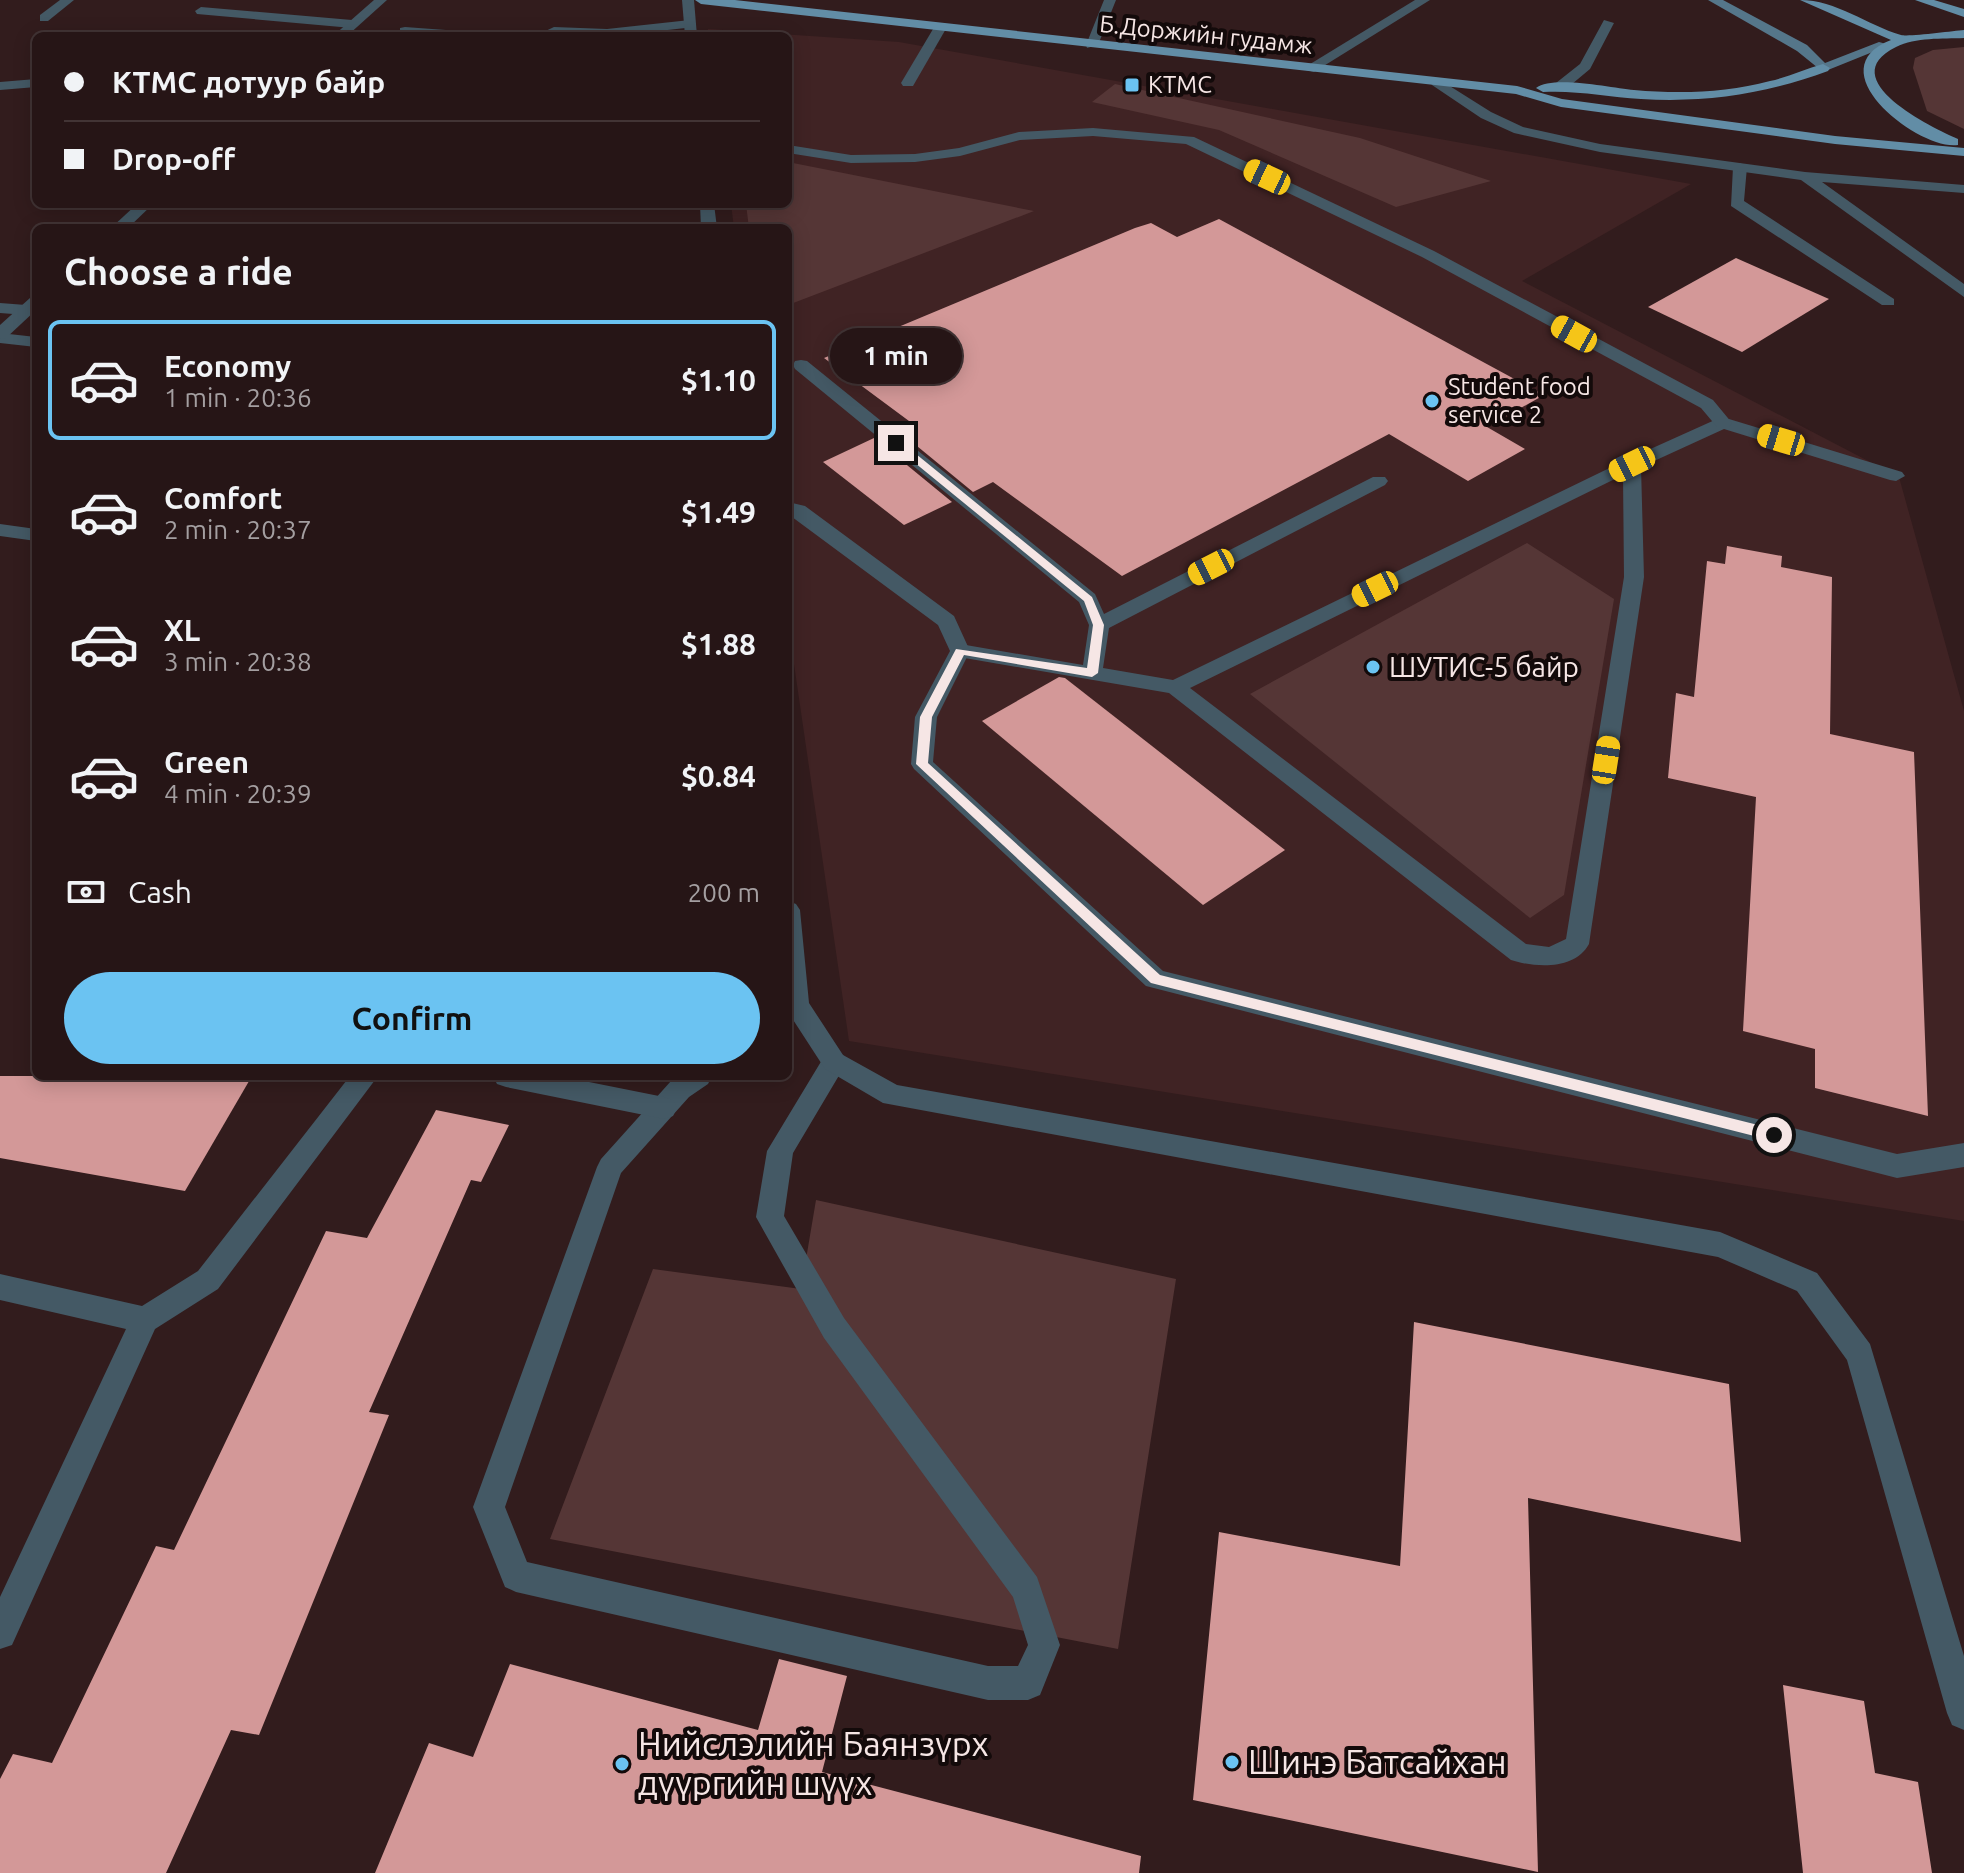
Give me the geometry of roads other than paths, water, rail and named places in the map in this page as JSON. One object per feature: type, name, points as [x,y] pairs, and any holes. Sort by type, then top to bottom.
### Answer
[{"type":"main road","name":"Б.Доржийн гудамж","points":[[701,0],[1517,90]]},
{"type":"main road","points":[[1806,0],[1900,39]]},
{"type":"main road","points":[[1921,0],[1964,13]]},
{"type":"main road","points":[[1964,34],[1900,39],[1884,45],[1873,55],[1869,78],[1888,106],[1916,128],[1964,145]]},
{"type":"main road","points":[[1517,90],[1561,86],[1640,95],[1720,96],[1756,91],[1823,68]]},
{"type":"main road","points":[[1517,90],[1576,105],[1835,140],[1964,152]]},
{"type":"street","points":[[44,18],[68,0]]},
{"type":"street","points":[[343,32],[381,0]]},
{"type":"street","points":[[635,32],[691,30],[688,0]]},
{"type":"street","points":[[1092,45],[1110,0]]},
{"type":"street","points":[[1309,69],[1424,0]]},
{"type":"street","points":[[1714,0],[1792,41],[1823,68],[1884,45]]},
{"type":"street","points":[[201,11],[352,24]]},
{"type":"street","points":[[1561,86],[1585,66],[1608,23]]},
{"type":"street","points":[[908,83],[941,27]]},
{"type":"street","points":[[405,31],[419,32]]},
{"type":"street","points":[[551,32],[580,32]]},
{"type":"street","points":[[1437,82],[1486,115],[1519,130],[1600,148],[1805,176],[1964,189]]},
{"type":"street","points":[[0,86],[32,83]]},
{"type":"street","points":[[792,150],[851,159],[915,158],[960,152],[1019,136],[1093,132],[1189,140],[1428,254],[1707,404],[1723,423],[1896,476]]},
{"type":"street","points":[[1740,167],[1736,203],[1888,302]]},
{"type":"street","points":[[1805,176],[1964,292]]},
{"type":"street","points":[[124,224],[142,208]]},
{"type":"street","points":[[0,308],[31,306]]},
{"type":"street","points":[[0,336],[31,306]]},
{"type":"street","points":[[0,336],[32,341]]},
{"type":"street","points":[[801,365],[1088,599],[1099,625],[1092,673]]},
{"type":"street","points":[[1175,687],[1632,464],[1723,423]]},
{"type":"street","points":[[960,651],[1175,687],[1520,953],[1552,957],[1577,944],[1634,577],[1632,464]]},
{"type":"street","points":[[1099,625],[1379,481]]},
{"type":"street","points":[[792,509],[798,510],[947,621],[960,651]]},
{"type":"street","points":[[0,530],[32,534]]},
{"type":"street","points":[[960,651],[926,717],[922,764],[1155,979],[1897,1166],[1964,1155]]},
{"type":"street","points":[[793,1008],[834,1062],[892,1095],[1720,1245],[1807,1282],[1860,1354],[1964,1713]]},
{"type":"street","points":[[693,1080],[680,1089],[610,1167],[489,1507],[516,1576],[988,1683],[1028,1683],[1044,1645],[1026,1588],[834,1328],[770,1217],[780,1151],[834,1062]]},
{"type":"street","points":[[0,1633],[145,1320],[208,1280],[362,1080]]},
{"type":"street","points":[[526,1080],[664,1108]]},
{"type":"street","points":[[0,1287],[145,1320]]},
{"type":"place","name":"КТМС","points":[[1132,85]]},
{"type":"place","name":"Student food service 2","points":[[1432,401]]},
{"type":"place","name":"ШУТИС-5 байр","points":[[1373,667]]},
{"type":"place","name":"Шинэ Батсайхан","points":[[1232,1762]]},
{"type":"place","name":"Нийслэлийн Баянзүрх дүүргийн шүүх","points":[[622,1764]]}]
